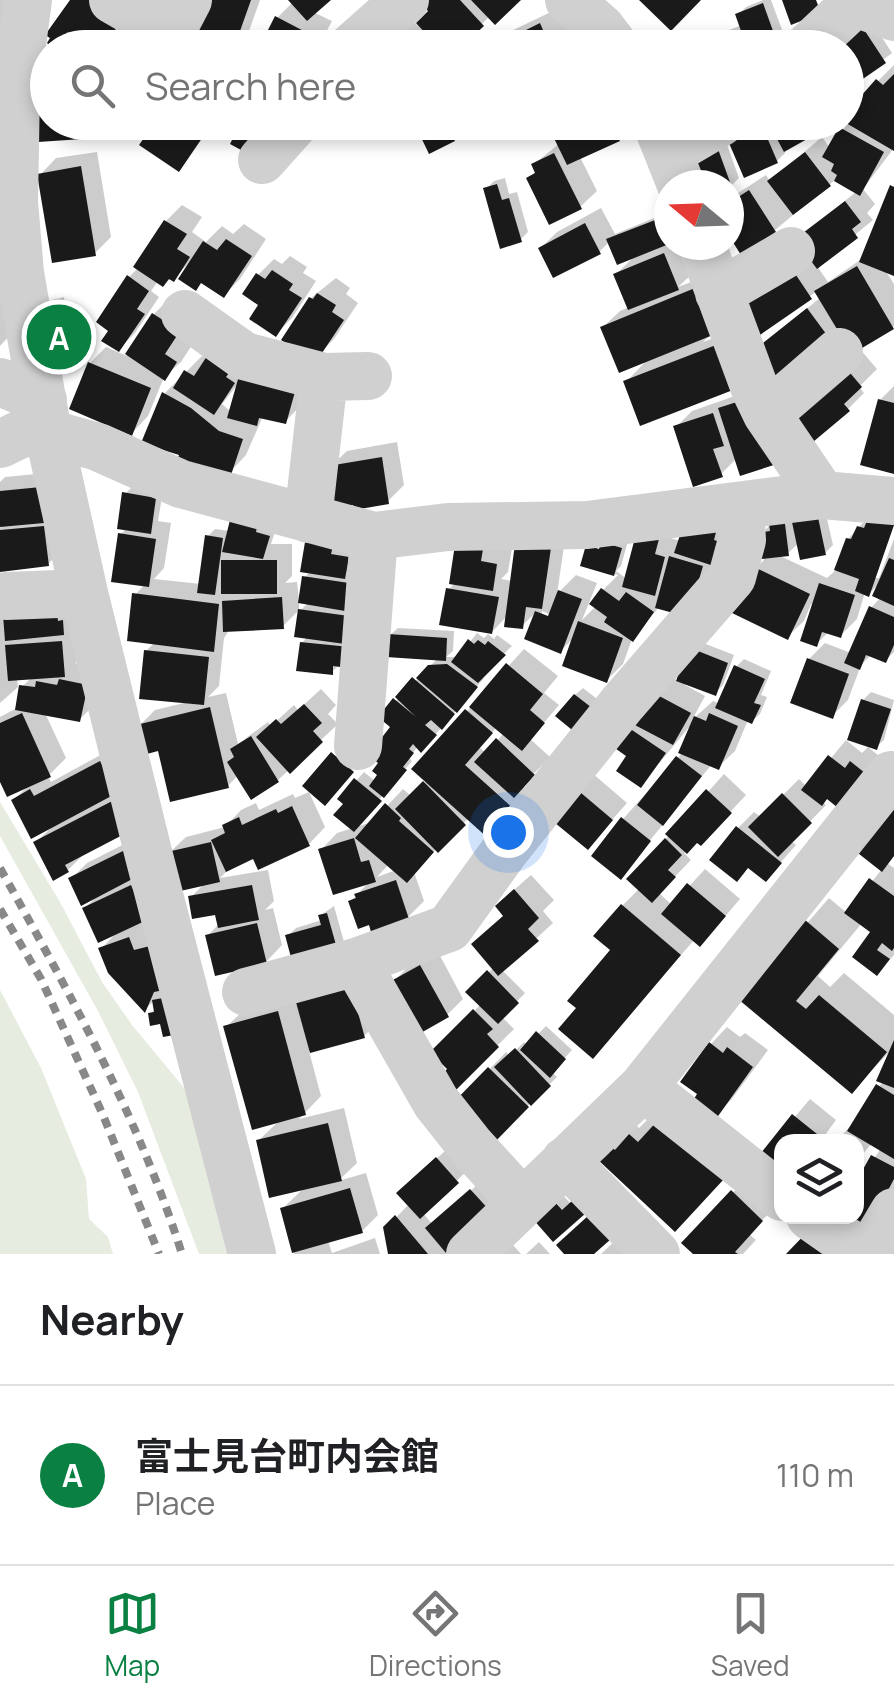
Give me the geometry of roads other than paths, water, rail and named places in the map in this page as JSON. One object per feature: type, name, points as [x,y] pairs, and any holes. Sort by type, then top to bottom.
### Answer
[{"type":"street","points":[[28,0],[8,86],[14,202],[34,409],[84,593],[215,1001],[252,1254]]},
{"type":"street","points":[[113,0],[160,27],[175,25],[188,0]]},
{"type":"street","points":[[371,30],[405,0]]},
{"type":"street","points":[[826,30],[855,3],[894,16]]},
{"type":"street","points":[[262,160],[280,140]]},
{"type":"street","points":[[669,153],[691,140]]},
{"type":"street","points":[[718,292],[790,251]]},
{"type":"street","points":[[707,260],[767,414],[822,495]]},
{"type":"street","points":[[185,314],[244,356],[346,377],[299,531]]},
{"type":"street","points":[[767,414],[840,352]]},
{"type":"street","points":[[0,444],[34,409]]},
{"type":"street","points":[[34,409],[98,447],[299,531],[374,536],[448,527],[587,525],[822,495],[894,500]]},
{"type":"street","points":[[215,1001],[356,962],[449,928],[506,849],[622,704],[732,577],[742,540],[740,507]]},
{"type":"street","points":[[358,746],[374,536]]},
{"type":"street","points":[[6,596],[84,593]]},
{"type":"street","points":[[470,1254],[643,1087],[893,774]]},
{"type":"street","points":[[356,962],[436,1102],[523,1203]]},
{"type":"street","points":[[643,1087],[774,1191]]},
{"type":"street","points":[[565,1162],[656,1254]]},
{"type":"street","points":[[822,1224],[867,1254],[894,1212]]},
{"type":"railway","points":[[0,868],[124,1105],[182,1254]]},
{"type":"railway","points":[[0,909],[41,979],[103,1115],[159,1254]]},
{"type":"place","name":"富士見台町内会館","points":[[59,337]]}]
